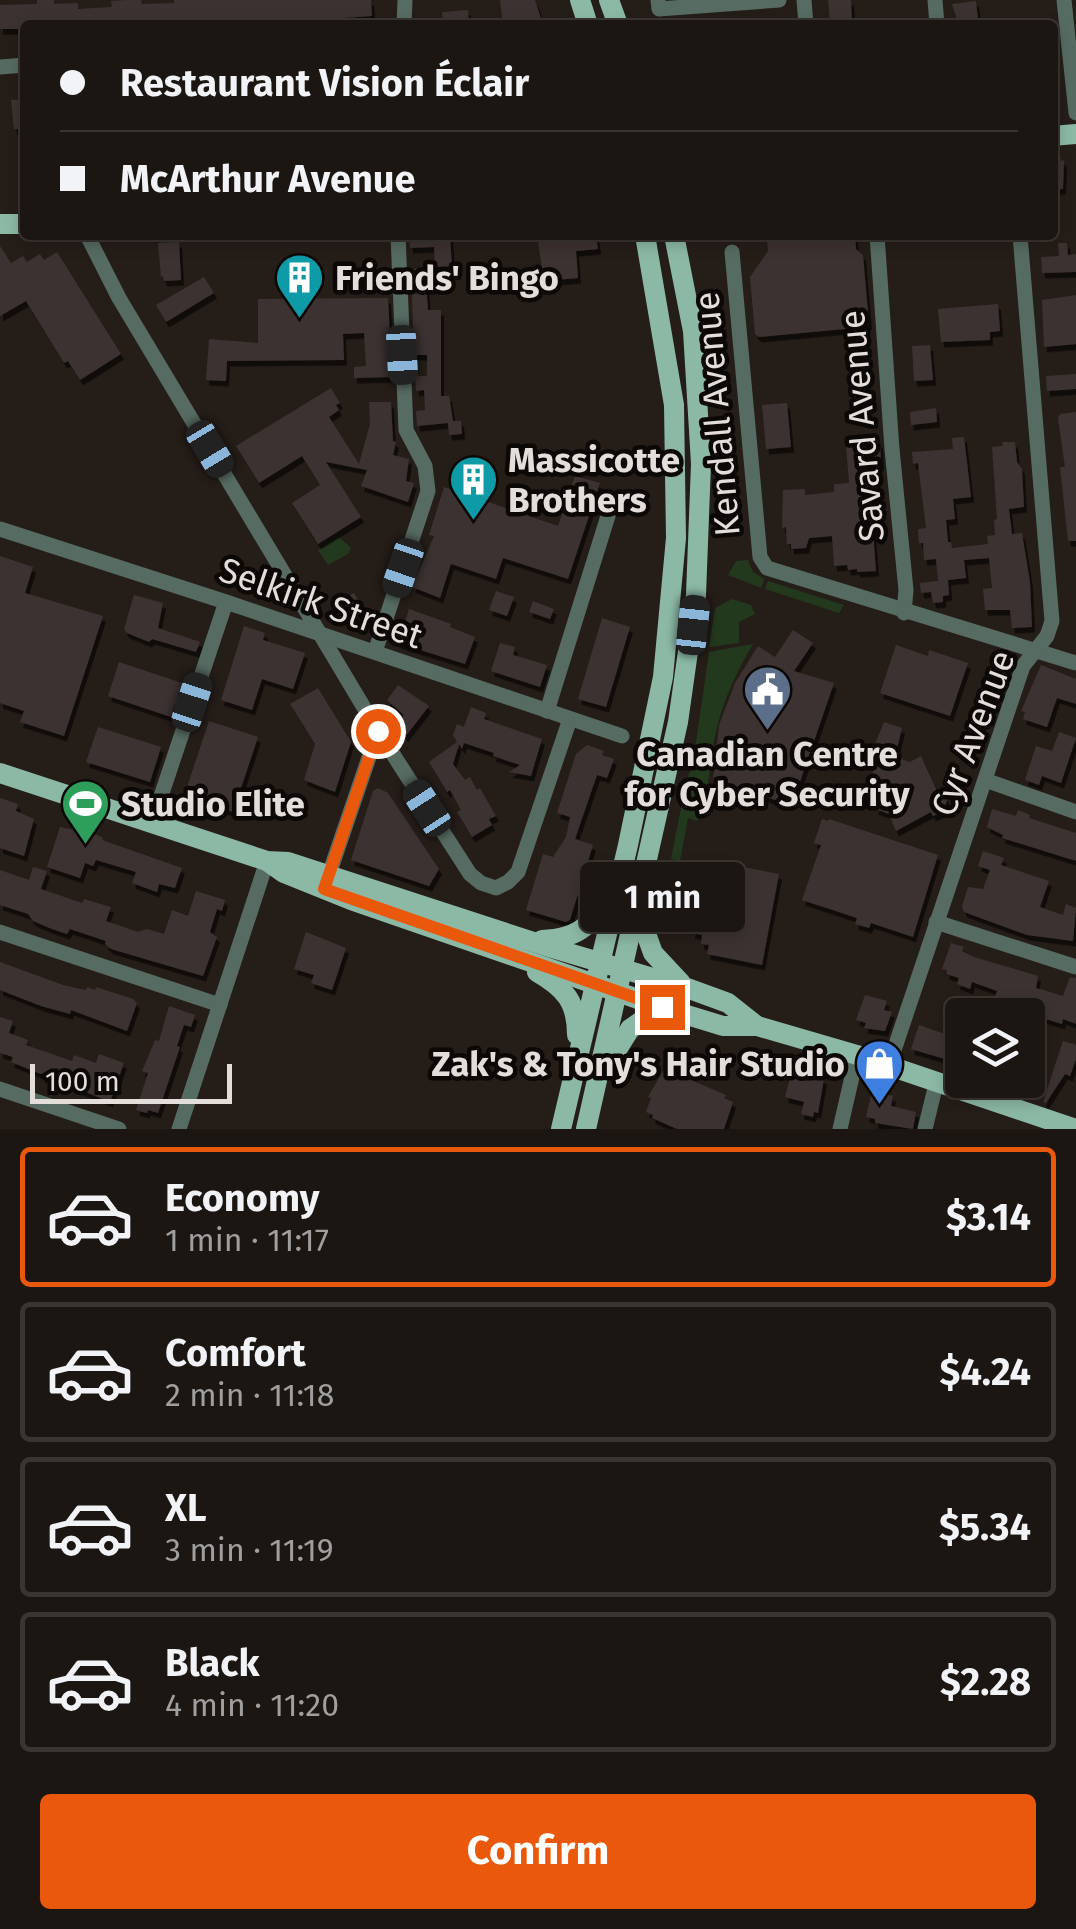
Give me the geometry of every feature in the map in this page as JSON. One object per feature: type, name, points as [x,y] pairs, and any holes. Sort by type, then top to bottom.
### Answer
[{"type":"main road","points":[[561,1129],[659,702],[676,538],[674,405],[646,240]]},
{"type":"main road","points":[[586,1129],[638,910],[686,678],[699,570],[700,464],[693,331],[675,240]]},
{"type":"main road","points":[[0,773],[267,860],[284,872],[530,942],[598,973],[618,991],[662,1007],[723,1026],[757,1026],[857,1054],[1076,1129]]},
{"type":"main road","points":[[530,942],[568,938],[588,925],[601,907],[628,845]]},
{"type":"main road","points":[[326,882],[510,954],[598,973],[623,970],[687,988],[728,1003],[757,1026]]},
{"type":"main road","points":[[638,910],[653,953],[687,988]]},
{"type":"main road","points":[[510,954],[571,999],[577,1021],[576,1068]]},
{"type":"main road","points":[[598,1083],[630,1029],[662,1007]]},
{"type":"street","points":[[659,4],[779,0]]},
{"type":"street","points":[[1064,0],[1076,114]]},
{"type":"street","points":[[90,240],[119,298],[378,731],[470,874],[487,886],[496,888],[508,882],[521,864],[570,719]]},
{"type":"street","points":[[375,652],[428,491],[426,466],[406,430],[398,240]]},
{"type":"street","name":"Savard Avenue","points":[[876,240],[906,590],[904,612]]},
{"type":"street","name":"Cyr Avenue","points":[[889,1065],[1023,666],[1048,636],[1052,621],[1020,240]]},
{"type":"street","name":"Kendall Avenue","points":[[732,252],[760,557],[768,568],[904,612]]},
{"type":"street","points":[[546,711],[608,516]]},
{"type":"street","name":"Selkirk Street","points":[[0,529],[622,736]]},
{"type":"street","points":[[152,822],[226,602]]},
{"type":"street","points":[[904,612],[1076,663]]},
{"type":"street","points":[[326,882],[378,731]]},
{"type":"street","points":[[985,780],[1076,812]]},
{"type":"street","points":[[179,1129],[267,860]]},
{"type":"street","points":[[936,922],[1076,967]]},
{"type":"street","points":[[0,932],[220,1004]]},
{"type":"street","points":[[840,1129],[857,1054]]},
{"type":"street","points":[[926,1129],[936,1080]]},
{"type":"street","points":[[0,1089],[119,1129]]},
{"type":"green space","points":[[339,537],[351,548],[348,554],[328,565],[318,550]]},
{"type":"green space","points":[[748,560],[753,572],[764,579],[761,588],[728,575],[736,561]]},
{"type":"green space","points":[[768,581],[844,605],[839,613],[765,589]]},
{"type":"green space","points":[[732,599],[751,605],[755,614],[739,622],[739,643],[709,647],[715,608]]},
{"type":"green space","points":[[753,644],[722,709],[706,793],[695,811],[700,813],[697,821],[688,818],[680,861],[671,859],[693,763],[709,652]]},
{"type":"building","points":[[37,0],[54,0],[54,4],[78,3],[78,9],[112,7],[111,1],[126,0],[141,0],[142,4],[174,0],[371,0],[372,16],[330,20],[20,20],[20,29],[0,29],[0,5],[37,4]]},
{"type":"building","points":[[500,0],[535,0],[541,20],[502,20]]},
{"type":"building","points":[[828,0],[851,0],[852,20],[830,20]]},
{"type":"building","points":[[976,1],[978,20],[957,20],[952,4]]},
{"type":"building","points":[[468,10],[469,20],[443,20],[442,12]]},
{"type":"building","points":[[20,99],[20,129],[14,129],[11,100]]},
{"type":"building","points":[[1058,155],[1064,160],[1063,189],[1058,189]]},
{"type":"building","points":[[409,240],[450,240],[452,266],[435,267],[434,247],[410,248]]},
{"type":"building","points":[[538,240],[597,240],[598,249],[576,251],[578,278],[544,281]]},
{"type":"building","points":[[767,240],[855,240],[856,249],[863,255],[869,324],[759,337],[755,334],[750,277],[768,251]]},
{"type":"building","points":[[179,242],[181,280],[164,281],[158,243]]},
{"type":"building","points":[[1058,243],[1067,243],[1068,255],[1076,254],[1076,272],[1042,273],[1041,257],[1059,256]]},
{"type":"building","points":[[0,246],[11,263],[23,256],[27,262],[40,254],[44,260],[57,252],[121,354],[80,380],[68,361],[64,363],[26,301],[0,316]]},
{"type":"building","points":[[433,268],[434,283],[426,283],[428,310],[441,310],[441,396],[449,396],[453,421],[461,421],[462,434],[449,435],[448,423],[417,426],[416,411],[425,410],[424,390],[416,391],[415,376],[427,376],[427,355],[414,355],[411,269]]},
{"type":"building","points":[[204,277],[214,293],[166,322],[156,305]]},
{"type":"building","points":[[1076,295],[1076,344],[1044,347],[1042,300]]},
{"type":"building","points":[[388,298],[392,377],[354,378],[354,367],[366,366],[364,333],[343,334],[344,360],[227,361],[226,381],[206,380],[209,339],[258,343],[258,299]]},
{"type":"building","points":[[998,304],[1000,331],[990,332],[990,340],[941,342],[938,309]]},
{"type":"building","points":[[930,345],[933,380],[914,381],[912,346]]},
{"type":"building","points":[[1076,374],[1076,389],[1047,391],[1046,376]]},
{"type":"building","points":[[331,388],[340,403],[336,405],[339,410],[329,417],[359,464],[370,424],[369,402],[391,402],[396,442],[393,455],[409,459],[406,481],[414,483],[408,502],[361,486],[367,470],[326,462],[361,517],[318,544],[292,503],[320,485],[302,456],[259,483],[236,446]]},
{"type":"building","points":[[787,403],[791,447],[766,449],[762,405]]},
{"type":"building","points":[[936,408],[937,422],[911,425],[910,412]]},
{"type":"building","points":[[1076,412],[1076,541],[1068,541],[1060,467],[1065,467],[1058,418],[1060,414]]},
{"type":"building","points":[[964,437],[971,497],[953,499],[955,519],[946,520],[952,548],[988,544],[987,536],[995,535],[992,447],[1015,442],[1017,462],[1022,469],[1024,507],[1009,509],[1012,534],[1022,533],[1032,627],[1012,628],[1010,610],[985,610],[983,589],[992,588],[989,558],[964,560],[966,578],[948,580],[949,595],[943,596],[943,602],[933,603],[931,592],[921,593],[920,583],[938,581],[936,559],[924,560],[923,543],[919,543],[918,529],[926,528],[918,463],[913,464],[912,452],[953,449],[952,438]]},
{"type":"building","points":[[880,442],[881,465],[868,466],[876,571],[857,572],[848,570],[847,565],[834,566],[832,536],[809,538],[806,548],[791,549],[786,527],[782,528],[783,490],[805,489],[805,495],[834,492],[834,484],[849,483],[846,444]]},
{"type":"building","points":[[575,476],[600,483],[568,579],[503,558],[496,579],[451,564],[440,598],[412,587],[434,536],[429,535],[444,487],[558,526]]},
{"type":"building","points":[[0,556],[33,567],[25,593],[103,616],[64,736],[20,722],[24,711],[0,703]]},
{"type":"building","points":[[496,591],[514,597],[507,616],[489,610]]},
{"type":"building","points":[[354,593],[367,615],[349,626],[336,604]]},
{"type":"building","points":[[134,595],[163,603],[158,628],[200,642],[196,652],[127,633],[124,629]]},
{"type":"building","points":[[533,601],[554,609],[550,619],[529,612]]},
{"type":"building","points":[[409,609],[475,637],[465,664],[398,643]]},
{"type":"building","points":[[602,618],[630,627],[606,707],[578,699]]},
{"type":"building","points":[[244,626],[265,633],[263,640],[305,653],[293,689],[262,679],[252,710],[221,700]]},
{"type":"building","name":"Canadian Centre for Cyber Security","points":[[793,630],[813,643],[794,671],[834,683],[792,805],[713,781],[719,725],[735,683],[758,646],[775,657]]},
{"type":"building","points":[[500,643],[515,647],[513,655],[547,665],[540,687],[491,671]]},
{"type":"building","points":[[896,645],[928,656],[929,650],[968,663],[950,716],[880,693]]},
{"type":"building","points":[[119,662],[182,683],[178,695],[182,697],[171,717],[108,696]]},
{"type":"building","points":[[1041,665],[1076,679],[1076,704],[1057,698],[1047,727],[1023,719],[1025,712],[1021,711]]},
{"type":"building","points":[[398,685],[429,706],[405,737],[397,724],[404,715],[387,700]]},
{"type":"building","points":[[318,688],[351,742],[335,792],[304,780],[315,744],[290,704]]},
{"type":"building","points":[[471,707],[486,713],[484,719],[542,739],[531,776],[509,772],[520,765],[493,756],[494,753],[464,743],[462,749],[459,744],[453,764],[465,780],[470,777],[477,790],[480,788],[496,816],[489,819],[492,825],[472,837],[450,790],[447,792],[429,762],[457,742],[453,735],[457,724],[464,727]]},
{"type":"building","points":[[209,721],[258,737],[233,812],[184,796]]},
{"type":"building","points":[[884,722],[902,728],[895,757],[910,762],[921,756],[938,793],[942,791],[947,800],[944,811],[933,816],[931,812],[896,831],[889,814],[875,809],[880,797],[871,780],[875,763],[868,761]]},
{"type":"building","points":[[98,727],[161,747],[150,782],[86,762]]},
{"type":"building","points":[[1059,732],[1076,738],[1061,783],[1042,776],[1039,785],[1025,780],[1036,746],[1052,751]]},
{"type":"building","points":[[587,745],[614,759],[607,778],[597,775],[575,839],[593,845],[570,920],[566,922],[526,910],[543,854],[553,857],[566,837],[570,817],[557,813],[576,754]]},
{"type":"building","points":[[378,788],[388,793],[439,869],[429,886],[351,860],[373,791]]},
{"type":"building","points":[[0,798],[18,804],[16,811],[34,819],[24,856],[0,848]]},
{"type":"building","points":[[992,809],[1016,816],[1018,810],[1030,815],[1029,818],[1076,833],[1076,861],[1002,838],[1003,835],[987,827]]},
{"type":"building","points":[[822,819],[938,855],[913,937],[871,923],[869,928],[855,924],[857,918],[802,900],[821,845],[814,843]]},
{"type":"building","points":[[60,827],[97,835],[182,868],[175,888],[159,884],[157,892],[132,883],[136,872],[96,860],[93,866],[85,863],[80,878],[47,867]]},
{"type":"building","points":[[983,851],[1004,858],[1001,865],[1049,881],[1040,907],[1063,915],[1066,904],[1076,908],[1073,941],[1027,935],[964,912],[968,887],[983,889],[990,870],[978,866]]},
{"type":"building","points":[[706,860],[779,874],[762,965],[707,954],[709,945],[701,944],[702,935],[692,933]]},
{"type":"building","points":[[33,867],[47,871],[41,889],[82,903],[84,899],[111,907],[106,921],[138,932],[147,929],[164,934],[172,910],[188,916],[196,891],[225,900],[222,911],[217,909],[210,932],[217,937],[203,976],[111,949],[106,941],[70,929],[67,934],[52,929],[33,921],[28,914],[0,905],[0,870],[29,880]]},
{"type":"building","points":[[306,932],[346,948],[332,990],[311,983],[314,975],[294,969]]},
{"type":"building","points":[[951,943],[964,947],[962,951],[974,957],[1038,976],[1036,988],[1063,996],[1070,977],[1076,978],[1076,1024],[1045,1019],[1045,998],[998,998],[995,997],[997,991],[972,982],[970,989],[957,984],[959,978],[942,969]]},
{"type":"building","points":[[0,962],[63,985],[86,990],[96,987],[133,999],[137,1003],[127,1031],[0,990]]},
{"type":"building","points":[[865,995],[887,1001],[884,1010],[892,1012],[885,1031],[864,1028],[866,1023],[856,1020]]},
{"type":"building","points":[[169,1006],[195,1015],[191,1027],[184,1025],[158,1113],[147,1113],[136,1110],[148,1073],[142,1071],[155,1040],[159,1041]]},
{"type":"building","points":[[0,1017],[13,1021],[9,1033],[28,1040],[26,1045],[72,1061],[74,1055],[96,1063],[99,1054],[124,1063],[110,1102],[11,1062],[13,1057],[0,1053]]},
{"type":"building","points":[[919,1025],[945,1034],[945,1059],[911,1049]]},
{"type":"building","points":[[1063,1041],[1076,1045],[1070,1076],[1065,1074],[1046,1103]]},
{"type":"building","points":[[793,1067],[824,1079],[818,1113],[814,1112],[813,1117],[801,1114],[804,1102],[785,1097]]},
{"type":"building","points":[[663,1071],[726,1095],[724,1098],[733,1102],[724,1129],[677,1129],[652,1118],[646,1112],[651,1098],[648,1097]]},
{"type":"building","points":[[872,1091],[893,1096],[891,1106],[916,1112],[913,1129],[875,1123],[875,1119],[866,1117]]},
{"type":"place","name":"Friends' Bingo","points":[[300,320]]},
{"type":"place","name":"Massicotte Brothers","points":[[473,522]]},
{"type":"place","name":"Canadian Centre for Cyber Security","points":[[767,732]]},
{"type":"place","name":"Studio Elite","points":[[86,846]]},
{"type":"place","name":"Zak's & Tony's Hair Studio","points":[[880,1106]]},
{"type":"route","points":[[378,731],[324,889],[662,1007]]}]
